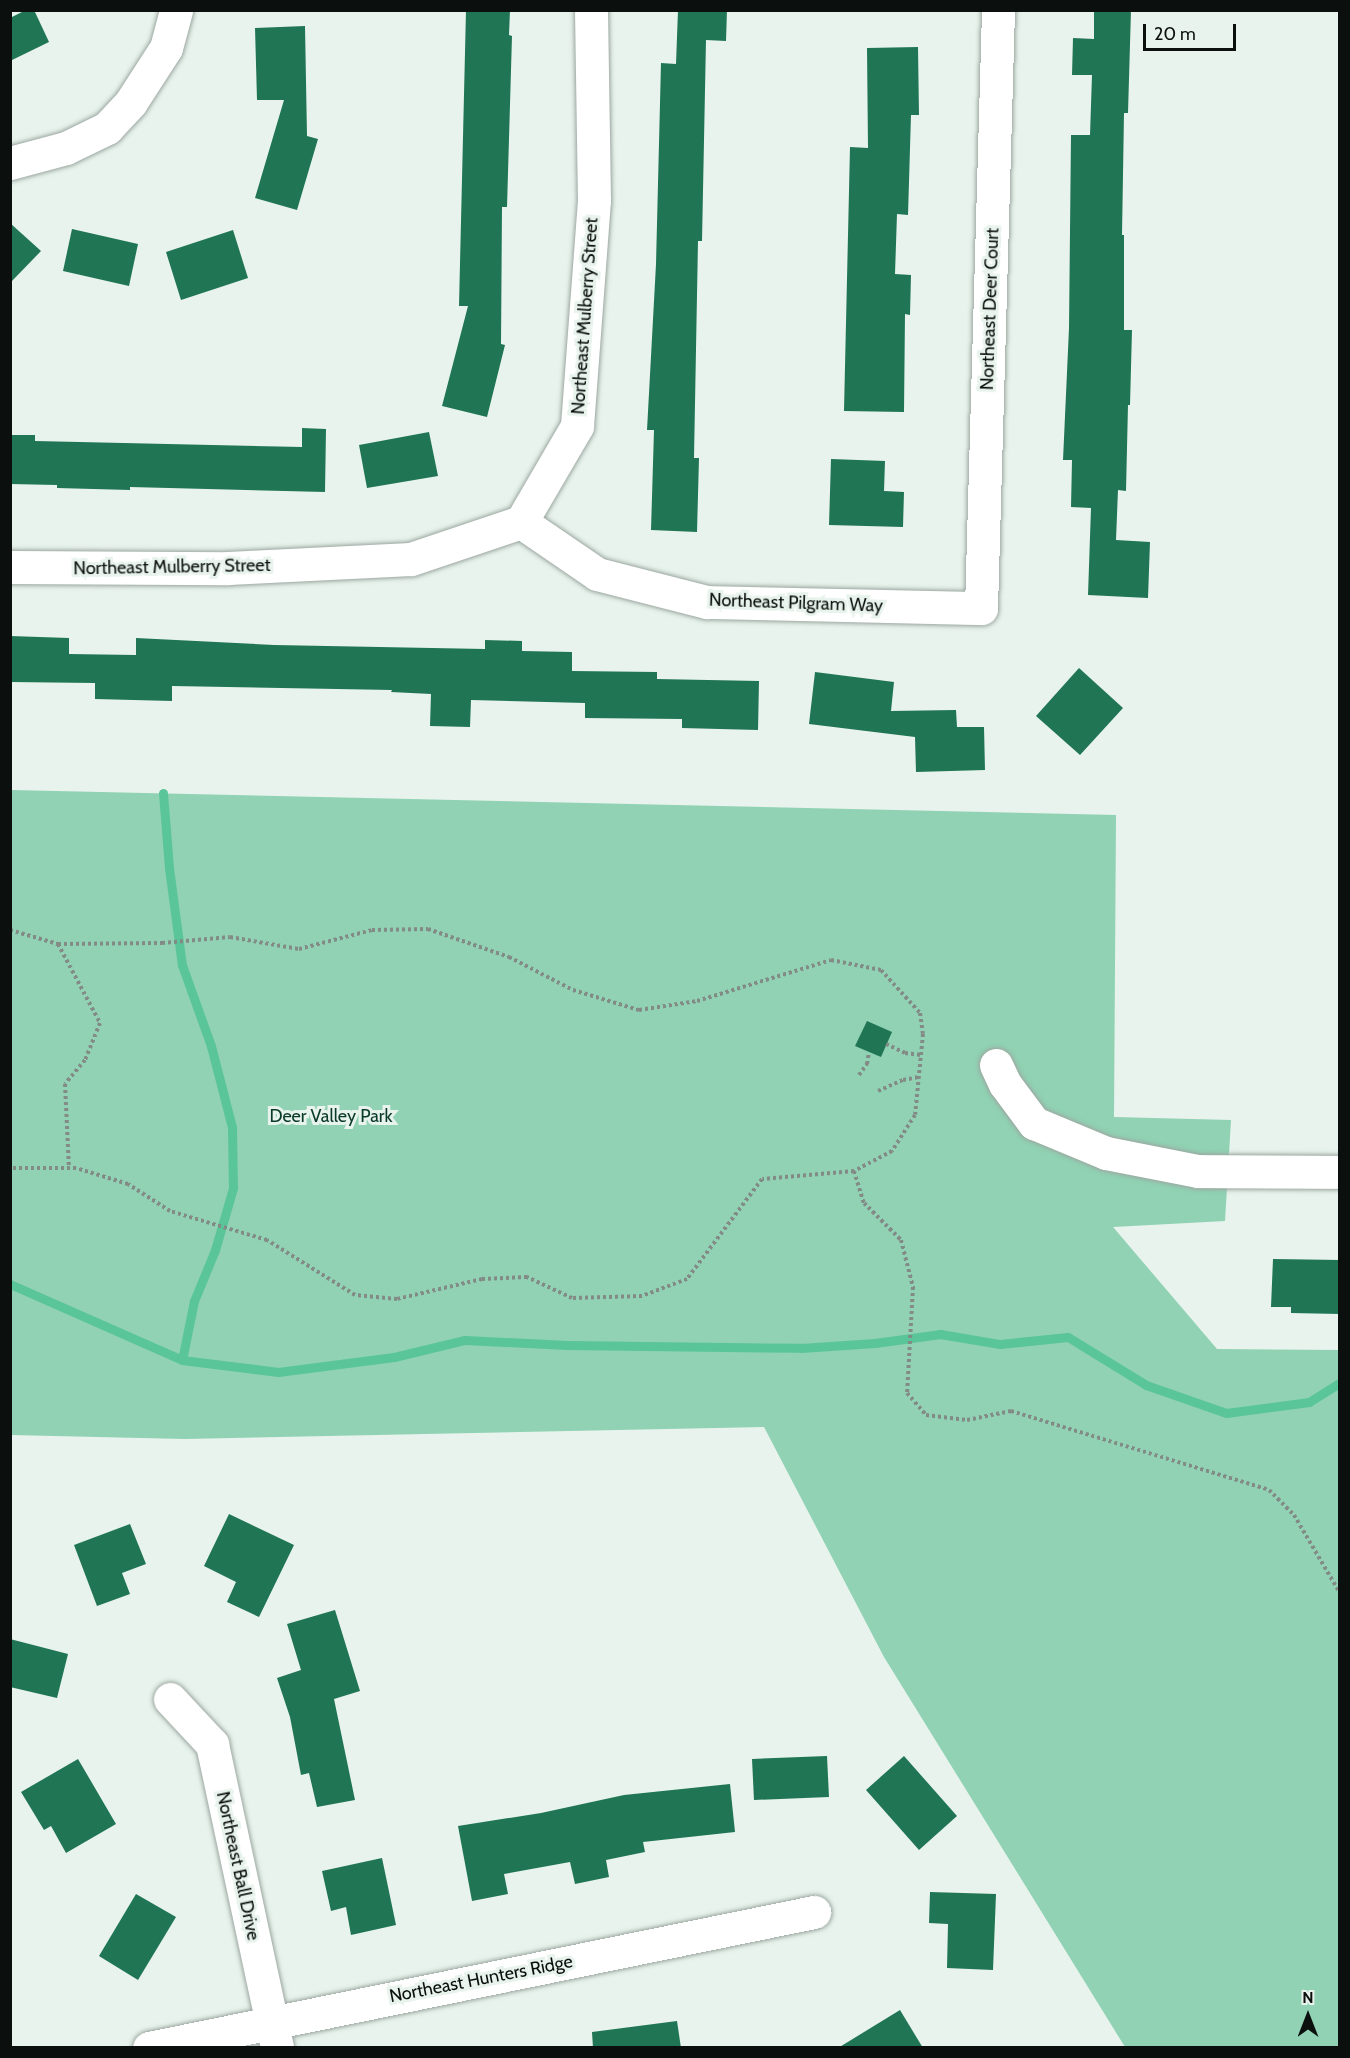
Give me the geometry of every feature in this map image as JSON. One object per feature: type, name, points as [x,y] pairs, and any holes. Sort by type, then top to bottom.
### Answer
[{"type":"street","points":[[10,163],[66,148],[107,128],[131,102],[166,48],[176,10]]},
{"type":"street","name":"Northeast Mulberry Street","points":[[10,567],[228,568],[411,559],[521,522],[576,426],[594,201],[591,10]]},
{"type":"street","name":"Northeast Deer Court","points":[[981,608],[998,10]]},
{"type":"street","name":"Northeast Pilgram Way","points":[[521,522],[597,574],[707,602],[981,608]]},
{"type":"street","points":[[996,1065],[1005,1084],[1034,1123],[1106,1153],[1198,1172],[1340,1172]]},
{"type":"street","name":"Northeast Ball Drive","points":[[170,1699],[212,1744],[274,2034]]},
{"type":"street","name":"Northeast Hunters Ridge","points":[[149,2048],[274,2034],[814,1912]]},
{"type":"path","points":[[10,930],[58,944],[162,943],[230,937],[299,949],[372,930],[428,929],[509,957],[573,990],[639,1010],[697,1001],[831,960],[881,970],[920,1012],[923,1034],[915,1115],[892,1151],[854,1171],[762,1179],[687,1279],[642,1296],[572,1298],[527,1277],[482,1279],[397,1299],[355,1295],[267,1240],[170,1211],[128,1184],[69,1168],[10,1168]]},
{"type":"path","points":[[58,944],[100,1023],[85,1060],[65,1084],[69,1168]]},
{"type":"path","points":[[886,1044],[905,1053],[921,1054]]},
{"type":"path","points":[[859,1075],[867,1064],[868,1052]]},
{"type":"path","points":[[878,1092],[903,1080],[919,1077]]},
{"type":"path","points":[[854,1171],[864,1203],[901,1240],[913,1287],[907,1393],[926,1415],[968,1420],[1011,1411],[1269,1490],[1294,1515],[1340,1593]]},
{"type":"green space","name":"Deer Valley Park","points":[[11,790],[1116,815],[1114,1117],[1231,1120],[1225,1221],[1113,1227],[1217,1349],[1339,1350],[1339,2047],[1125,2047],[884,1657],[764,1427],[185,1439],[11,1435]]},
{"type":"building","points":[[26,10],[34,10],[49,42],[10,61],[10,18]]},
{"type":"building","points":[[466,10],[510,10],[509,35],[512,36],[507,207],[502,207],[501,344],[505,345],[487,417],[442,406],[468,306],[459,306]]},
{"type":"building","points":[[678,10],[727,10],[726,41],[706,40],[702,241],[698,241],[694,458],[699,458],[697,532],[651,530],[654,430],[647,430],[656,264],[661,63],[676,64]]},
{"type":"building","points":[[1094,10],[1131,10],[1128,113],[1124,113],[1122,235],[1124,235],[1124,330],[1132,330],[1130,405],[1128,405],[1126,491],[1118,490],[1116,540],[1150,542],[1148,598],[1088,595],[1091,508],[1071,507],[1072,460],[1063,460],[1069,328],[1071,135],[1090,135],[1092,75],[1072,75],[1073,38],[1094,39]]},
{"type":"building","points":[[305,26],[307,136],[318,139],[297,210],[255,198],[284,100],[257,100],[255,28]]},
{"type":"building","points":[[918,47],[919,115],[911,115],[908,215],[897,214],[895,274],[911,275],[910,315],[905,314],[904,412],[844,411],[850,147],[868,148],[867,48]]},
{"type":"building","points":[[10,223],[41,251],[10,283]]},
{"type":"building","points":[[72,229],[138,244],[129,286],[63,271]]},
{"type":"building","points":[[233,230],[248,278],[181,300],[166,252]]},
{"type":"building","points":[[302,428],[326,429],[325,492],[130,487],[130,490],[10,484],[10,435],[35,435],[35,441],[302,447]]},
{"type":"building","points":[[429,432],[438,476],[367,488],[359,445]]},
{"type":"building","points":[[831,459],[885,461],[884,491],[904,492],[903,527],[829,525]]},
{"type":"building","points":[[10,636],[69,638],[69,654],[136,655],[136,638],[274,645],[485,649],[485,640],[522,641],[522,651],[572,652],[572,671],[657,672],[657,679],[759,681],[758,730],[682,728],[682,719],[585,718],[585,703],[471,700],[470,727],[430,726],[431,694],[391,692],[392,690],[172,686],[172,701],[95,699],[95,683],[10,682]]},
{"type":"building","points":[[1079,668],[1123,708],[1080,755],[1036,716]]},
{"type":"building","points":[[815,672],[894,682],[891,711],[956,710],[957,727],[984,727],[985,770],[916,772],[915,737],[809,724]]},
{"type":"building","points":[[867,1021],[892,1032],[881,1057],[855,1046]]},
{"type":"building","points":[[1273,1259],[1340,1260],[1340,1314],[1291,1313],[1291,1307],[1271,1307]]},
{"type":"building","points":[[229,1514],[294,1545],[259,1617],[227,1602],[236,1582],[204,1566]]},
{"type":"building","points":[[130,1524],[146,1564],[122,1573],[130,1594],[97,1606],[74,1545]]},
{"type":"building","points":[[335,1610],[360,1691],[334,1699],[355,1800],[317,1807],[309,1773],[301,1775],[290,1717],[277,1678],[301,1670],[287,1624]]},
{"type":"building","points":[[10,1639],[68,1654],[57,1698],[10,1687]]},
{"type":"building","points":[[827,1756],[829,1797],[754,1800],[752,1759]]},
{"type":"building","points":[[904,1756],[957,1816],[919,1850],[866,1790]]},
{"type":"building","points":[[78,1759],[116,1824],[66,1853],[51,1826],[44,1830],[21,1792]]},
{"type":"building","points":[[730,1784],[735,1832],[643,1842],[645,1852],[606,1860],[609,1877],[575,1884],[570,1862],[504,1874],[508,1894],[472,1901],[458,1826],[541,1813],[624,1795]]},
{"type":"building","points":[[382,1858],[396,1925],[351,1935],[346,1907],[331,1911],[322,1871]]},
{"type":"building","points":[[930,1892],[996,1894],[993,1970],[947,1968],[948,1924],[929,1923]]},
{"type":"building","points":[[136,1894],[176,1917],[138,1980],[99,1956]]},
{"type":"building","points":[[900,2010],[923,2048],[838,2048]]},
{"type":"building","points":[[677,2021],[681,2048],[593,2048],[592,2032]]},
{"type":"waterway","points":[[163,793],[169,868],[182,965],[211,1046],[232,1127],[233,1188],[215,1250],[194,1301],[182,1360]]},
{"type":"waterway","points":[[10,1284],[182,1360],[278,1372],[394,1357],[465,1340],[567,1345],[801,1348],[875,1343],[940,1334],[1000,1344],[1068,1337],[1146,1385],[1226,1413],[1309,1402],[1340,1383]]}]
